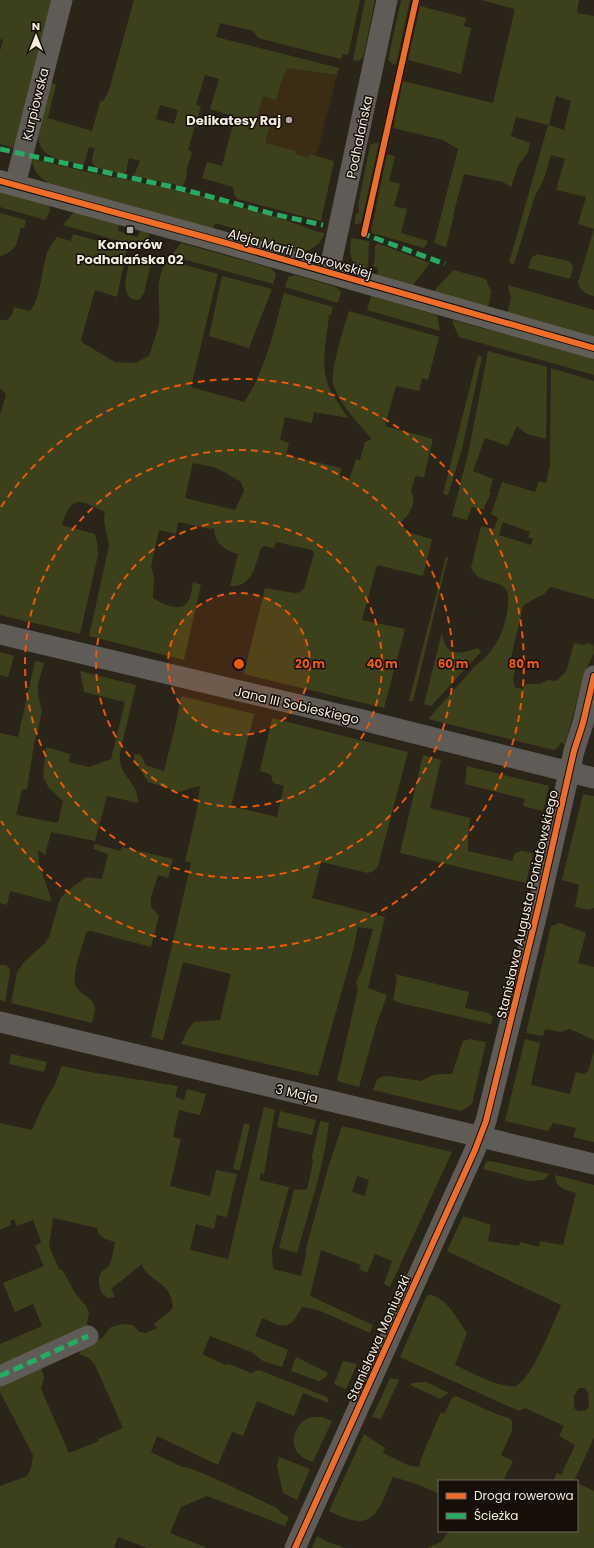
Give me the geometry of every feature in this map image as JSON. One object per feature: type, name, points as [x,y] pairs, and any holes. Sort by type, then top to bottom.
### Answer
[{"type":"street","name":"Kurpiowska","points":[[7,183],[62,0]]},
{"type":"street","name":"Podhalańska","points":[[329,273],[342,221],[387,0]]},
{"type":"street","name":"Aleja Marii Dąbrowskiej","points":[[7,183],[594,348]]},
{"type":"street","name":"Jana III Sobieskiego","points":[[0,634],[365,721],[594,778]]},
{"type":"street","name":"Stanisława Augusta Poniatowskiego","points":[[480,1137],[500,1067],[569,772],[594,676]]},
{"type":"street","name":"3 Maja","points":[[0,1022],[594,1164]]},
{"type":"street","name":"Stanisława Moniuszki","points":[[295,1548],[480,1137]]},
{"type":"street","points":[[0,1376],[88,1336]]},
{"type":"shaded area","points":[[268,62],[287,68],[337,75],[320,142],[316,156],[233,187]]},
{"type":"green space","points":[[0,0],[54,0],[14,148],[0,144],[0,51],[3,40],[0,39]]},
{"type":"green space","points":[[134,0],[360,0],[348,55],[343,54],[341,59],[258,38],[253,31],[220,23],[216,37],[339,68],[337,75],[287,68],[276,100],[263,96],[257,116],[271,120],[265,143],[296,151],[296,154],[308,158],[309,154],[334,161],[321,221],[237,199],[234,194],[233,187],[202,178],[207,162],[222,166],[235,117],[210,109],[219,79],[205,75],[196,105],[201,106],[188,150],[192,152],[187,168],[186,179],[182,186],[135,176],[134,175],[140,161],[129,158],[126,172],[123,174],[97,168],[92,162],[95,148],[89,147],[84,164],[57,159],[42,149],[38,132],[39,121],[49,83],[56,84],[48,118],[92,131],[100,102],[104,100],[109,90]],"holes":[[[160,105],[178,110],[174,124],[156,119]]]},
{"type":"green space","points":[[365,0],[375,0],[363,58],[358,61],[353,60]]},
{"type":"green space","points":[[401,0],[410,0],[396,65],[388,60]]},
{"type":"green space","points":[[481,0],[579,0],[577,13],[594,16],[594,229],[578,224],[586,197],[556,190],[565,159],[551,155],[544,179],[535,196],[514,264],[509,263],[548,125],[516,117],[511,136],[530,143],[528,152],[518,166],[511,187],[503,182],[464,174],[446,247],[434,243],[458,149],[443,140],[393,128],[403,81],[493,103],[515,9]],"holes":[[[556,96],[571,101],[564,130],[549,125]]]},
{"type":"green space","points":[[420,6],[466,18],[464,26],[471,28],[461,74],[408,60]]},
{"type":"green space","points":[[379,143],[361,223],[354,225],[356,214],[359,213],[358,206],[370,145]]},
{"type":"green space","points":[[387,154],[395,156],[389,181],[400,184],[394,206],[407,209],[401,233],[428,241],[424,248],[372,233],[371,231]]},
{"type":"green space","points":[[32,159],[92,173],[183,191],[280,218],[318,232],[325,233],[320,242],[313,248],[294,252],[233,235],[235,229],[215,223],[213,229],[49,183],[37,173]]},
{"type":"green space","points":[[0,191],[49,205],[50,211],[45,220],[0,207]]},
{"type":"green space","points":[[74,212],[119,225],[118,231],[138,237],[140,231],[149,233],[150,250],[63,225]]},
{"type":"green space","points":[[0,213],[26,220],[24,228],[21,227],[17,242],[13,249],[10,252],[0,256]]},
{"type":"green space","points":[[594,229],[594,296],[584,292],[580,288],[578,282]]},
{"type":"green space","points":[[73,234],[127,249],[117,297],[95,290],[81,340],[83,343],[115,362],[135,363],[149,356],[159,323],[159,283],[163,267],[168,260],[218,274],[191,387],[244,402],[252,390],[264,363],[284,293],[333,307],[331,315],[329,315],[324,362],[325,371],[330,389],[348,418],[314,412],[312,423],[285,417],[280,440],[289,443],[286,455],[341,468],[340,478],[349,481],[356,459],[360,460],[365,442],[372,439],[344,406],[333,383],[334,369],[341,336],[349,311],[439,337],[428,380],[422,378],[419,391],[396,386],[385,426],[433,439],[424,477],[415,477],[411,491],[413,496],[413,505],[409,513],[399,524],[411,533],[432,539],[423,576],[377,565],[362,620],[405,629],[384,708],[244,674],[265,588],[294,593],[301,592],[304,588],[314,554],[312,550],[276,542],[274,548],[264,546],[261,548],[255,568],[248,579],[238,586],[230,586],[238,554],[221,546],[216,538],[214,528],[210,529],[178,522],[176,534],[159,530],[151,566],[154,577],[153,598],[170,606],[183,606],[189,599],[193,582],[201,585],[184,660],[89,636],[109,546],[105,525],[105,512],[89,504],[78,502],[69,508],[62,525],[95,534],[98,555],[80,634],[0,615],[0,415],[6,394],[0,388],[0,320],[8,319],[14,307],[29,311],[33,307],[38,293],[45,259],[50,247],[57,237],[71,241]],"holes":[[[193,463],[214,467],[241,482],[244,491],[235,510],[185,498]]]},
{"type":"green space","points":[[351,238],[369,241],[368,266],[366,272],[357,267],[354,263],[350,249]]},
{"type":"green space","points":[[181,243],[271,268],[276,274],[273,284],[171,256]]},
{"type":"green space","points":[[377,244],[430,263],[412,286],[377,276],[378,268],[373,266],[375,260],[375,246]]},
{"type":"green space","points":[[538,254],[568,261],[572,264],[573,268],[570,279],[528,268],[532,257]]},
{"type":"green space","points":[[130,258],[151,264],[144,293],[139,300],[132,299],[126,290],[126,277]]},
{"type":"green space","points":[[453,270],[486,279],[491,292],[488,308],[435,293],[435,290]]},
{"type":"green space","points":[[295,275],[336,287],[341,292],[338,303],[285,287],[288,277]]},
{"type":"green space","points":[[222,276],[272,289],[249,348],[209,336]]},
{"type":"green space","points":[[508,285],[594,310],[594,338],[507,313],[511,299]]},
{"type":"green space","points":[[371,296],[437,315],[440,331],[367,310]]},
{"type":"green space","points":[[453,320],[594,359],[594,375],[459,337],[453,324]]},
{"type":"green space","points":[[488,351],[547,367],[546,439],[527,434],[517,426],[508,446],[485,438],[473,471],[493,479],[489,492],[491,493],[483,510],[472,507],[467,520],[452,516],[469,450]]},
{"type":"green space","points":[[478,355],[482,357],[462,449],[448,495],[443,494]]},
{"type":"green space","points":[[551,368],[594,381],[594,599],[551,587],[543,595],[523,606],[510,662],[516,665],[513,677],[514,685],[516,688],[522,689],[526,684],[540,684],[548,680],[556,681],[566,672],[574,643],[583,645],[588,643],[593,645],[594,653],[585,671],[565,744],[560,743],[559,747],[554,750],[428,719],[494,647],[503,629],[508,605],[507,592],[505,588],[477,576],[471,568],[481,526],[494,529],[498,518],[491,514],[502,482],[535,492],[539,481],[546,483],[550,465]],"holes":[[[503,522],[530,532],[528,537],[533,539],[531,545],[499,535]]]},
{"type":"green space","points":[[446,557],[448,557],[413,701],[409,701]]},
{"type":"green space","points":[[442,632],[446,646],[449,650],[459,653],[478,648],[481,652],[431,706],[424,704]]},
{"type":"green space","points":[[0,652],[14,656],[8,677],[0,675]]},
{"type":"green space","points":[[35,661],[44,663],[38,684],[38,695],[42,710],[34,744],[27,789],[22,790],[16,815],[58,823],[63,801],[49,788],[43,778],[46,747],[70,754],[69,762],[89,767],[111,759],[125,702],[84,692],[80,671],[136,685],[120,753],[120,760],[125,774],[136,791],[138,803],[107,796],[95,841],[51,832],[45,855],[38,850],[39,863],[52,902],[10,891],[7,905],[0,903],[0,733],[18,737]]},
{"type":"green space","points":[[181,696],[254,714],[231,806],[277,817],[284,786],[273,783],[271,775],[260,771],[272,718],[408,752],[378,866],[374,871],[368,873],[321,862],[312,898],[385,917],[368,988],[387,995],[376,1026],[359,1087],[337,1081],[358,989],[356,982],[362,969],[373,929],[358,927],[353,951],[318,1076],[181,1044],[189,1028],[194,1022],[220,1020],[231,974],[183,962],[163,1040],[151,1037],[191,863],[185,861],[197,810],[200,786],[180,792],[148,782],[134,760],[134,754],[142,756],[145,765],[164,771]]},
{"type":"green space","points":[[423,755],[441,760],[430,808],[470,818],[468,851],[512,861],[515,853],[521,851],[533,853],[526,883],[400,853]]},
{"type":"green space","points":[[467,766],[549,786],[543,811],[523,806],[525,799],[465,784]]},
{"type":"green space","points":[[583,794],[594,796],[594,908],[588,910],[575,907],[579,885],[562,880]]},
{"type":"green space","points":[[95,844],[121,851],[122,847],[173,859],[168,878],[158,875],[151,897],[151,907],[159,916],[151,947],[91,931],[86,932],[76,966],[74,979],[79,991],[94,1004],[95,1010],[92,1023],[11,1003],[17,972],[25,961],[45,943],[49,937],[60,899],[65,893],[86,877],[102,879],[108,854],[93,849]]},
{"type":"green space","points":[[560,923],[586,933],[578,963],[594,967],[594,1040],[570,1029],[560,1032],[545,1029],[543,1036],[526,1033],[551,926]]},
{"type":"green space","points":[[0,965],[6,965],[9,968],[10,973],[5,1002],[0,1000]]},
{"type":"green space","points":[[395,974],[469,992],[465,1008],[488,1013],[493,1017],[491,1024],[400,1003],[393,1000],[397,978]]},
{"type":"green space","points":[[470,1039],[486,1042],[472,1104],[461,1111],[373,1090],[377,1080],[381,1077],[388,1076],[421,1081],[433,1075],[452,1074],[463,1041]]},
{"type":"green space","points":[[525,1039],[540,1043],[531,1085],[570,1094],[576,1072],[584,1074],[588,1071],[594,1051],[594,1142],[573,1137],[576,1128],[553,1123],[548,1131],[505,1121]]},
{"type":"green space","points":[[11,1054],[47,1062],[44,1072],[9,1064]]},
{"type":"green space","points":[[62,1066],[178,1086],[175,1097],[184,1100],[187,1089],[206,1094],[200,1115],[179,1110],[173,1137],[181,1139],[170,1186],[210,1196],[216,1170],[237,1174],[227,1217],[217,1215],[214,1229],[196,1224],[190,1250],[228,1259],[264,1107],[275,1110],[264,1174],[261,1173],[259,1180],[289,1187],[272,1250],[273,1269],[301,1276],[306,1249],[328,1168],[342,1126],[452,1152],[390,1287],[384,1284],[392,1261],[375,1254],[367,1273],[359,1269],[361,1265],[321,1250],[310,1296],[373,1325],[370,1333],[318,1310],[302,1307],[293,1321],[286,1326],[276,1324],[262,1318],[255,1336],[288,1350],[282,1367],[263,1361],[251,1352],[210,1336],[203,1353],[204,1355],[225,1365],[229,1364],[251,1373],[259,1370],[327,1397],[329,1403],[303,1393],[294,1416],[257,1401],[243,1436],[232,1432],[218,1465],[157,1436],[151,1452],[180,1466],[195,1470],[222,1482],[277,1508],[281,1513],[289,1517],[285,1526],[207,1496],[181,1507],[170,1533],[207,1548],[147,1548],[118,1537],[114,1548],[0,1548],[0,1486],[27,1476],[31,1468],[33,1455],[0,1392],[0,1385],[41,1366],[44,1378],[41,1389],[69,1453],[99,1441],[98,1439],[123,1428],[95,1365],[89,1358],[79,1354],[83,1347],[102,1338],[111,1327],[123,1324],[133,1325],[139,1332],[146,1333],[157,1328],[154,1324],[169,1312],[173,1306],[166,1289],[148,1274],[142,1264],[111,1289],[115,1297],[107,1298],[102,1293],[99,1279],[101,1273],[110,1264],[115,1242],[101,1236],[97,1228],[53,1218],[49,1246],[59,1269],[63,1271],[75,1293],[86,1306],[89,1313],[87,1323],[89,1328],[0,1367],[0,1344],[42,1326],[33,1304],[15,1312],[3,1283],[44,1266],[35,1246],[41,1242],[33,1220],[17,1226],[14,1219],[10,1221],[11,1225],[0,1230],[0,1123],[32,1130],[43,1105],[55,1084]],"holes":[[[357,1176],[369,1180],[365,1196],[352,1192]]]},
{"type":"green space","points":[[280,1111],[316,1120],[312,1135],[277,1127]]},
{"type":"green space","points":[[320,1121],[329,1123],[327,1139],[316,1188],[297,1253],[279,1248],[294,1190],[307,1189]]},
{"type":"green space","points":[[244,1123],[250,1125],[240,1170],[233,1169]]},
{"type":"green space","points":[[490,1161],[550,1174],[543,1180],[529,1181],[483,1169],[486,1162]]},
{"type":"green space","points":[[555,1175],[594,1185],[594,1438],[574,1480],[554,1480],[557,1473],[561,1475],[575,1445],[559,1436],[564,1426],[525,1408],[519,1411],[400,1357],[427,1295],[434,1296],[440,1298],[445,1303],[467,1333],[455,1365],[501,1385],[515,1386],[521,1383],[535,1363],[561,1305],[447,1251],[463,1216],[491,1225],[488,1241],[519,1246],[520,1242],[539,1247],[540,1241],[563,1245],[576,1193],[562,1188],[557,1183]],"holes":[[[579,1388],[585,1388],[588,1393],[589,1407],[586,1410],[578,1411],[574,1408],[574,1396]]]},
{"type":"green space","points":[[296,1357],[328,1373],[326,1377],[319,1381],[291,1371]]},
{"type":"green space","points":[[343,1361],[357,1364],[346,1389],[334,1384]]},
{"type":"green space","points":[[390,1378],[399,1380],[381,1419],[372,1417]]},
{"type":"green space","points":[[426,1382],[449,1393],[440,1399],[410,1385],[412,1383]]},
{"type":"green space","points":[[456,1396],[496,1414],[509,1418],[512,1421],[512,1431],[501,1455],[513,1461],[504,1479],[506,1480],[438,1480],[438,1494],[417,1484],[393,1477],[379,1508],[368,1519],[361,1521],[352,1520],[329,1511],[364,1434],[385,1448],[383,1453],[410,1466],[419,1467],[422,1456],[441,1412],[444,1414],[452,1398]]},
{"type":"green space","points":[[311,1417],[322,1417],[332,1421],[313,1462],[298,1454],[294,1442],[294,1437],[298,1427],[302,1422]]},
{"type":"green space","points":[[279,1457],[310,1469],[297,1500],[283,1493],[277,1466]]},
{"type":"green space","points":[[578,1483],[594,1491],[594,1548],[427,1548],[441,1542],[448,1532],[578,1532]]},
{"type":"green space","points":[[317,1536],[328,1542],[345,1548],[312,1548]]},
{"type":"marked path","points":[[0,149],[182,189],[273,214],[323,225]]},
{"type":"marked path","points":[[365,230],[364,234],[445,264]]},
{"type":"marked path","points":[[0,1376],[88,1336]]},
{"type":"cycle path","points":[[364,234],[416,0]]},
{"type":"cycle path","points":[[0,181],[219,241],[594,348]]},
{"type":"cycle path","points":[[295,1548],[475,1150],[486,1121],[539,905],[574,751],[583,723],[594,676]]},
{"type":"place","name":"Delikatesy Raj","points":[[289,120]]},
{"type":"place","name":"Komorów Podhalańska 02","points":[[130,230]]}]
